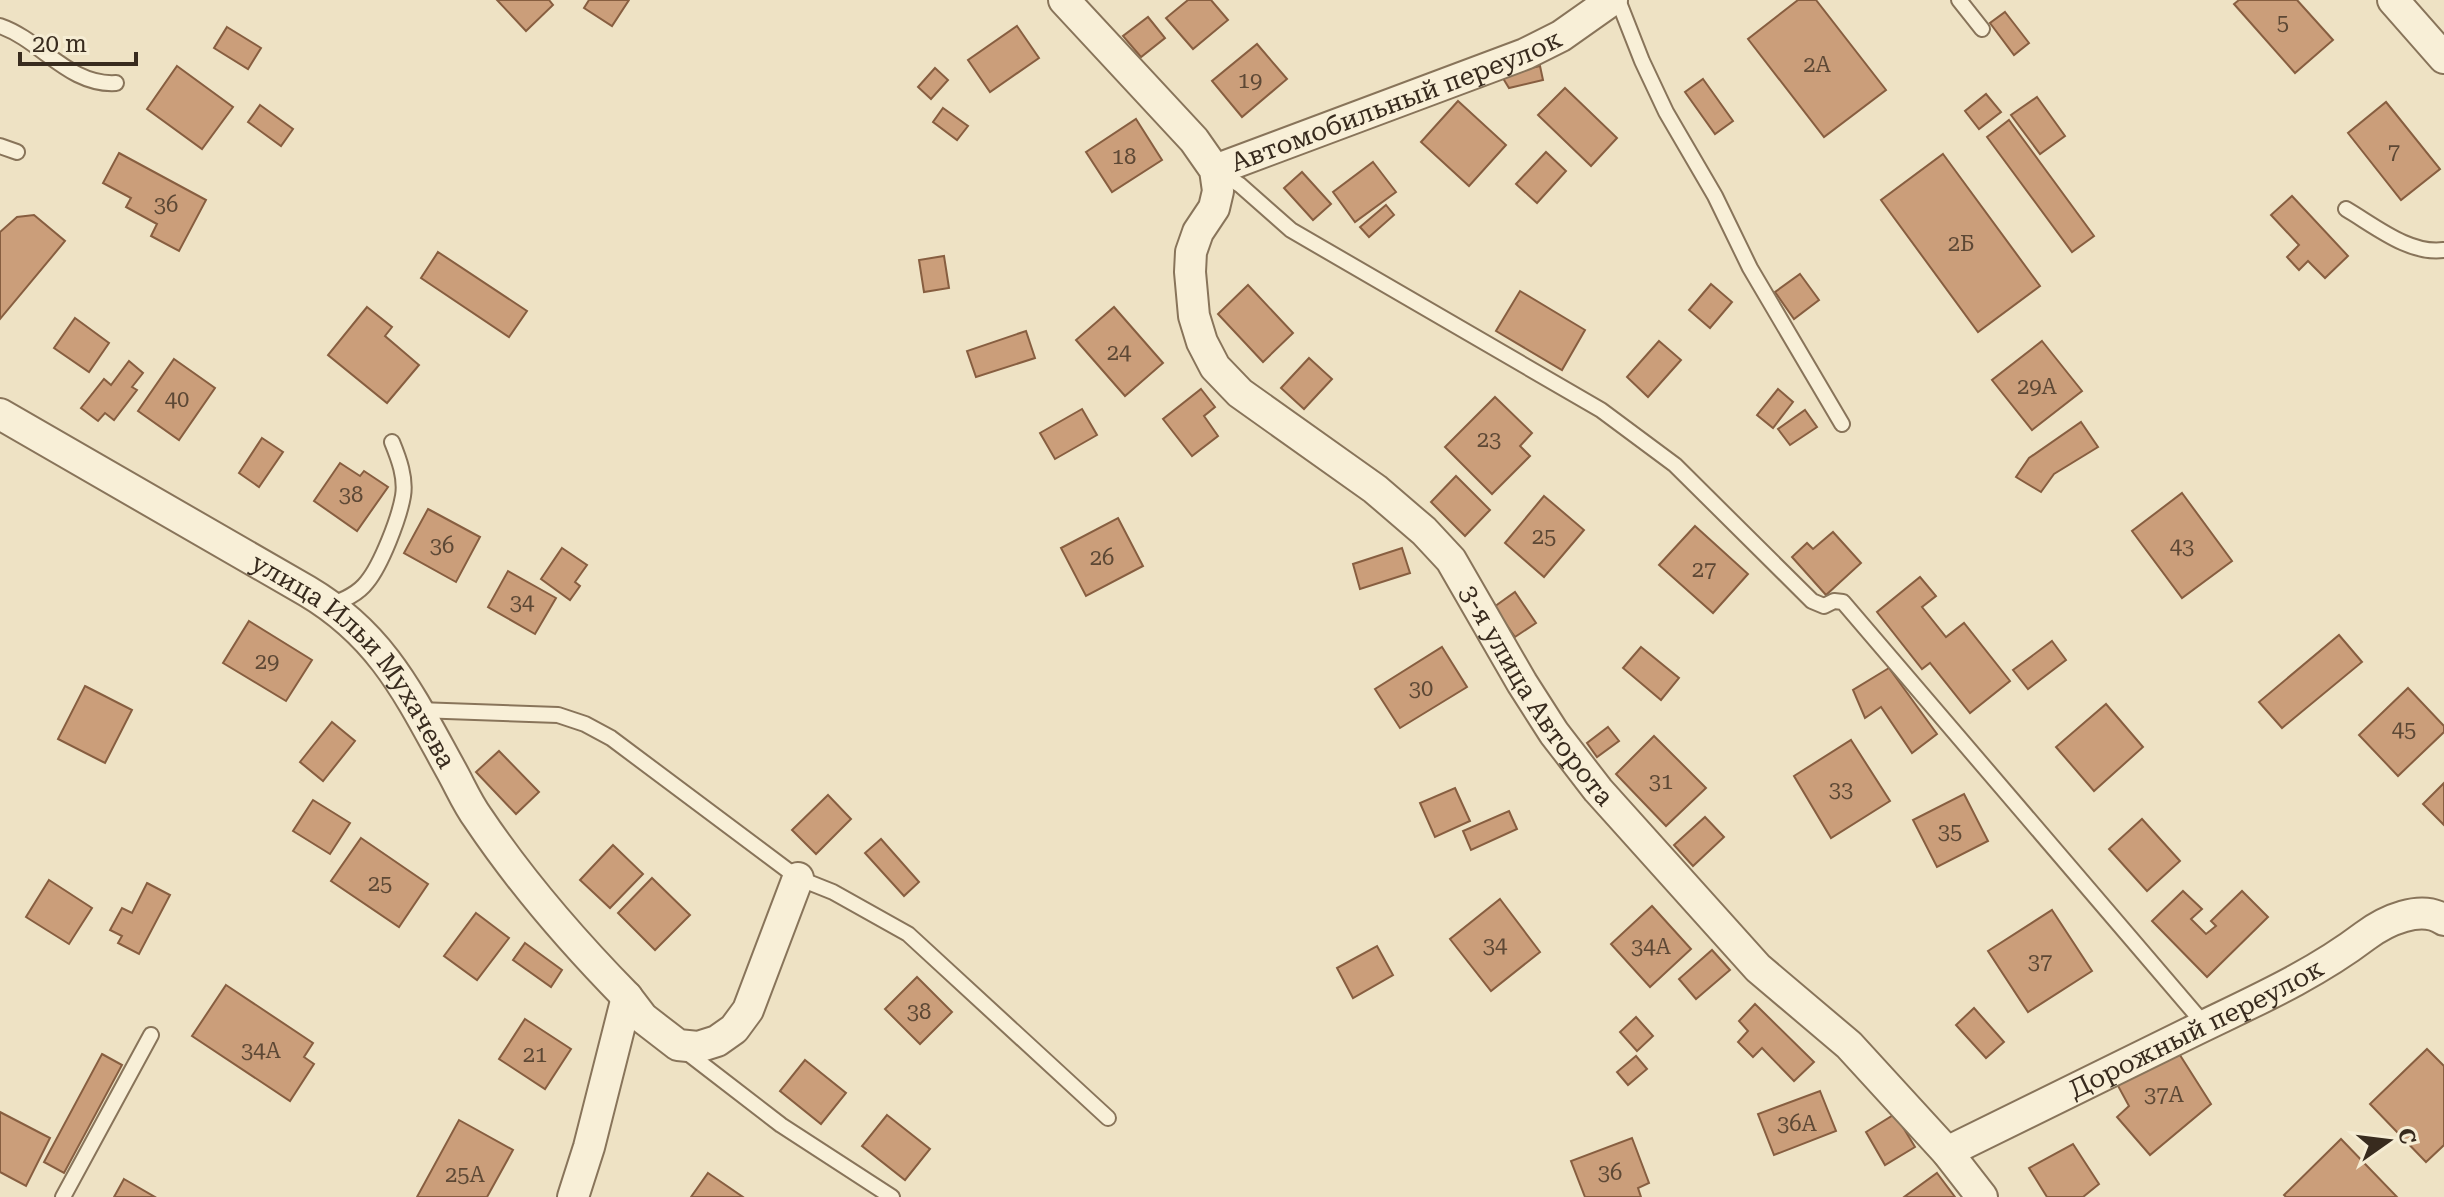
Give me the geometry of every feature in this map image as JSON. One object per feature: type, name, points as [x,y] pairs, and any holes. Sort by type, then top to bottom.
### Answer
[{"type":"street","points":[[1064,0],[1194,140],[1215,170]]},
{"type":"street","name":"Автомобильный переулок","points":[[1215,170],[1525,54],[1561,36],[1612,0]]},
{"type":"street","points":[[2393,0],[2444,58]]},
{"type":"street","name":"3-я улица Авторота","points":[[1215,170],[1218,191],[1214,208],[1195,242],[1190,272],[1194,316],[1202,342],[1215,367],[1240,393],[1375,489],[1424,531],[1451,560],[1499,647],[1538,708],[1598,790],[1758,968],[1849,1045],[1947,1152],[1982,1197]]},
{"type":"street","name":"улица Ильи Мухачева","points":[[0,414],[330,605],[377,648],[399,676],[477,817],[581,950],[643,1018],[678,1045]]},
{"type":"street","points":[[678,1045],[698,1047],[717,1041],[734,1029],[748,1010],[798,878]]},
{"type":"street","name":"Дорожный переулок","points":[[1947,1152],[2269,996],[2338,956],[2377,927],[2412,914],[2436,914],[2444,920]]},
{"type":"street","points":[[573,1197],[589,1147],[627,997]]},
{"type":"lane","points":[[1618,0],[1666,112],[1715,196],[1750,268],[1842,424]]},
{"type":"lane","points":[[1959,0],[1982,29]]},
{"type":"lane","points":[[0,26],[17,33],[80,78],[105,84],[116,83]]},
{"type":"lane","points":[[0,146],[17,152]]},
{"type":"lane","points":[[1215,170],[1240,185],[1291,230],[1601,410],[1675,465],[1812,601],[1824,606],[1839,600],[1852,610],[2205,1025]]},
{"type":"lane","points":[[2346,209],[2408,245],[2428,253],[2444,250]]},
{"type":"lane","points":[[330,605],[354,594],[367,582],[395,521],[403,495],[402,472],[392,442]]},
{"type":"lane","points":[[418,710],[558,715],[585,724],[611,738],[798,878],[843,897],[908,934],[1108,1118]]},
{"type":"lane","points":[[63,1197],[151,1035]]},
{"type":"lane","points":[[678,1045],[781,1125],[892,1197]]},
{"type":"building","points":[[497,0],[549,0],[553,5],[526,31]]},
{"type":"building","points":[[589,0],[629,0],[612,26],[584,8]]},
{"type":"building","points":[[1188,0],[1211,0],[1228,20],[1193,49],[1166,18]]},
{"type":"building","points":[[1798,0],[1816,0],[1886,90],[1824,137],[1748,39]]},
{"type":"building","points":[[2239,0],[2297,0],[2333,40],[2295,73],[2234,4]]},
{"type":"building","points":[[2005,12],[2029,43],[2014,55],[1990,23]]},
{"type":"building","points":[[1148,17],[1165,38],[1141,57],[1123,36]]},
{"type":"building","points":[[1017,26],[1039,58],[990,92],[968,60]]},
{"type":"building","points":[[227,27],[261,48],[248,69],[214,48]]},
{"type":"building","points":[[1257,44],[1287,79],[1242,117],[1212,81]]},
{"type":"building","points":[[177,66],[233,107],[202,149],[147,109]]},
{"type":"building","points":[[1540,66],[1543,80],[1509,88],[1501,75]]},
{"type":"building","points":[[935,68],[948,80],[931,99],[918,87]]},
{"type":"building","points":[[1703,79],[1733,121],[1715,134],[1685,92]]},
{"type":"building","points":[[1565,88],[1617,138],[1591,166],[1538,115]]},
{"type":"building","points":[[1986,94],[2001,112],[1979,129],[1965,111]]},
{"type":"building","points":[[2037,97],[2065,136],[2040,154],[2011,115]]},
{"type":"building","points":[[1458,101],[1506,145],[1469,186],[1421,142]]},
{"type":"building","points":[[2386,102],[2440,169],[2401,200],[2348,133]]},
{"type":"building","points":[[260,105],[293,129],[281,146],[248,122]]},
{"type":"building","points":[[943,108],[968,126],[957,140],[933,122]]},
{"type":"building","points":[[1136,119],[1162,160],[1112,192],[1086,152]]},
{"type":"building","points":[[2009,120],[2094,236],[2072,252],[1987,137]]},
{"type":"building","points":[[1546,152],[1566,171],[1537,203],[1516,184]]},
{"type":"building","points":[[119,153],[206,200],[179,251],[151,236],[157,224],[126,207],[131,198],[103,183]]},
{"type":"building","points":[[1943,154],[2040,286],[1978,332],[1881,200]]},
{"type":"building","points":[[1373,162],[1396,192],[1355,222],[1333,192]]},
{"type":"building","points":[[1302,172],[1331,204],[1313,220],[1284,188]]},
{"type":"building","points":[[2292,196],[2348,256],[2325,278],[2308,261],[2299,270],[2287,257],[2299,245],[2271,215]]},
{"type":"building","points":[[1386,205],[1394,215],[1369,237],[1360,227]]},
{"type":"building","points":[[34,215],[65,241],[0,319],[0,232],[17,217]]},
{"type":"building","points":[[438,252],[527,311],[509,337],[421,278]]},
{"type":"building","points":[[944,256],[949,288],[924,292],[919,260]]},
{"type":"building","points":[[1800,274],[1819,300],[1794,319],[1775,292]]},
{"type":"building","points":[[1711,284],[1732,302],[1710,328],[1689,310]]},
{"type":"building","points":[[1248,285],[1293,333],[1263,362],[1218,314]]},
{"type":"building","points":[[1520,291],[1585,330],[1562,370],[1496,331]]},
{"type":"building","points":[[367,307],[392,327],[385,336],[419,365],[387,403],[328,355]]},
{"type":"building","points":[[1114,307],[1163,363],[1125,396],[1076,340]]},
{"type":"building","points":[[75,318],[109,343],[89,372],[54,348]]},
{"type":"building","points":[[1026,331],[1035,358],[976,377],[967,351]]},
{"type":"building","points":[[1659,341],[1681,360],[1648,397],[1627,377]]},
{"type":"building","points":[[2042,341],[2082,391],[2032,430],[1992,380]]},
{"type":"building","points":[[1309,358],[1332,379],[1304,409],[1281,388]]},
{"type":"building","points":[[174,359],[215,388],[179,440],[138,411]]},
{"type":"building","points":[[129,361],[143,373],[132,387],[137,390],[114,420],[105,413],[98,421],[81,408],[104,379],[111,385]]},
{"type":"building","points":[[1201,389],[1215,407],[1204,416],[1218,436],[1192,456],[1163,419]]},
{"type":"building","points":[[1778,389],[1793,402],[1773,428],[1757,415]]},
{"type":"building","points":[[1495,397],[1532,433],[1520,446],[1530,456],[1492,494],[1445,447]]},
{"type":"building","points":[[1082,409],[1097,435],[1055,459],[1040,433]]},
{"type":"building","points":[[1805,410],[1817,427],[1790,445],[1778,429]]},
{"type":"building","points":[[2081,422],[2098,447],[2054,474],[2041,492],[2016,477],[2029,458]]},
{"type":"building","points":[[262,438],[283,452],[259,487],[239,473]]},
{"type":"building","points":[[340,463],[360,476],[364,471],[388,487],[357,531],[314,501]]},
{"type":"building","points":[[1456,476],[1490,510],[1465,536],[1431,502]]},
{"type":"building","points":[[2182,493],[2232,561],[2182,598],[2132,531]]},
{"type":"building","points":[[1544,496],[1584,530],[1544,577],[1505,543]]},
{"type":"building","points":[[428,509],[480,537],[456,582],[404,553]]},
{"type":"building","points":[[1118,518],[1143,566],[1086,596],[1061,548]]},
{"type":"building","points":[[1695,526],[1748,574],[1713,613],[1659,565]]},
{"type":"building","points":[[1833,532],[1861,563],[1826,595],[1792,557],[1807,543],[1813,549]]},
{"type":"building","points":[[562,548],[587,565],[575,582],[580,586],[570,600],[541,579]]},
{"type":"building","points":[[1402,548],[1410,573],[1360,589],[1353,564]]},
{"type":"building","points":[[508,571],[556,598],[535,634],[488,607]]},
{"type":"building","points":[[1920,577],[1936,596],[1922,607],[1946,637],[1964,623],[2010,681],[1970,713],[1930,663],[1922,669],[1877,612]]},
{"type":"building","points":[[1515,592],[1536,623],[1515,637],[1494,607]]},
{"type":"building","points":[[249,621],[312,660],[286,701],[223,663]]},
{"type":"building","points":[[2339,635],[2362,662],[2282,728],[2259,702]]},
{"type":"building","points":[[2052,641],[2066,660],[2028,689],[2013,670]]},
{"type":"building","points":[[1442,647],[1467,687],[1400,728],[1375,689]]},
{"type":"building","points":[[1641,647],[1679,678],[1661,700],[1623,668]]},
{"type":"building","points":[[1889,668],[1937,734],[1912,753],[1881,707],[1865,718],[1853,690]]},
{"type":"building","points":[[85,686],[132,710],[105,763],[58,739]]},
{"type":"building","points":[[2408,688],[2444,726],[2444,732],[2398,776],[2359,735]]},
{"type":"building","points":[[2106,704],[2143,747],[2094,791],[2056,747]]},
{"type":"building","points":[[332,722],[355,741],[323,781],[300,762]]},
{"type":"building","points":[[1608,727],[1619,741],[1597,757],[1587,743]]},
{"type":"building","points":[[1654,736],[1706,788],[1666,826],[1616,774]]},
{"type":"building","points":[[1851,740],[1890,801],[1831,838],[1794,776]]},
{"type":"building","points":[[499,751],[539,792],[516,814],[476,772]]},
{"type":"building","points":[[2444,783],[2444,825],[2423,804]]},
{"type":"building","points":[[1455,788],[1470,821],[1435,837],[1420,803]]},
{"type":"building","points":[[1964,794],[1988,841],[1937,867],[1913,820]]},
{"type":"building","points":[[828,795],[851,819],[816,854],[792,830]]},
{"type":"building","points":[[313,800],[350,823],[330,854],[293,831]]},
{"type":"building","points":[[1509,811],[1517,829],[1471,850],[1463,831]]},
{"type":"building","points":[[1705,817],[1724,837],[1693,866],[1674,845]]},
{"type":"building","points":[[2142,819],[2180,861],[2147,891],[2109,849]]},
{"type":"building","points":[[361,838],[428,884],[399,927],[331,881]]},
{"type":"building","points":[[881,839],[919,882],[904,896],[865,853]]},
{"type":"building","points":[[613,845],[643,874],[610,908],[580,880]]},
{"type":"building","points":[[652,878],[690,915],[655,950],[618,913]]},
{"type":"building","points":[[49,880],[92,908],[69,944],[26,917]]},
{"type":"building","points":[[147,883],[170,895],[139,954],[118,943],[122,936],[110,930],[122,908],[132,913]]},
{"type":"building","points":[[2183,891],[2202,909],[2191,919],[2206,934],[2216,926],[2211,921],[2242,891],[2268,917],[2207,977],[2152,921]]},
{"type":"building","points":[[1500,899],[1540,952],[1491,991],[1450,939]]},
{"type":"building","points":[[1652,906],[1691,949],[1650,987],[1611,944]]},
{"type":"building","points":[[2052,910],[2092,971],[2028,1012],[1988,951]]},
{"type":"building","points":[[476,913],[509,938],[477,980],[444,956]]},
{"type":"building","points":[[525,943],[562,970],[551,987],[513,960]]},
{"type":"building","points":[[1377,946],[1393,975],[1353,998],[1337,968]]},
{"type":"building","points":[[1712,950],[1730,970],[1696,999],[1679,979]]},
{"type":"building","points":[[917,977],[952,1012],[920,1044],[885,1009]]},
{"type":"building","points":[[226,985],[313,1043],[304,1057],[314,1064],[290,1101],[192,1036]]},
{"type":"building","points":[[1755,1004],[1814,1062],[1794,1081],[1762,1048],[1753,1057],[1738,1042],[1748,1031],[1739,1021]]},
{"type":"building","points":[[1974,1008],[2004,1042],[1986,1058],[1956,1025]]},
{"type":"building","points":[[1636,1017],[1653,1036],[1637,1051],[1620,1032]]},
{"type":"building","points":[[525,1019],[571,1049],[545,1089],[499,1059]]},
{"type":"building","points":[[2427,1049],[2444,1066],[2444,1145],[2426,1162],[2370,1104]]},
{"type":"building","points":[[2178,1052],[2211,1104],[2150,1155],[2117,1117],[2129,1106],[2117,1084]]},
{"type":"building","points":[[102,1054],[122,1065],[64,1173],[44,1162]]},
{"type":"building","points":[[1636,1056],[1647,1069],[1628,1085],[1617,1072]]},
{"type":"building","points":[[805,1060],[846,1093],[821,1124],[780,1091]]},
{"type":"building","points":[[1820,1091],[1836,1131],[1774,1155],[1758,1114]]},
{"type":"building","points":[[0,1112],[50,1138],[26,1186],[0,1172]]},
{"type":"building","points":[[1895,1114],[1915,1147],[1885,1165],[1866,1132]]},
{"type":"building","points":[[887,1115],[930,1149],[905,1180],[862,1146]]},
{"type":"building","points":[[459,1120],[513,1150],[487,1197],[417,1197]]},
{"type":"building","points":[[1632,1138],[1649,1183],[1638,1188],[1641,1197],[1585,1197],[1571,1161]]},
{"type":"building","points":[[2341,1139],[2397,1197],[2284,1195]]},
{"type":"building","points":[[2073,1144],[2099,1184],[2083,1197],[2047,1197],[2029,1168]]},
{"type":"building","points":[[708,1173],[743,1197],[691,1197]]},
{"type":"building","points":[[1937,1173],[1955,1197],[1904,1197]]},
{"type":"building","points":[[124,1179],[155,1197],[114,1197]]}]
